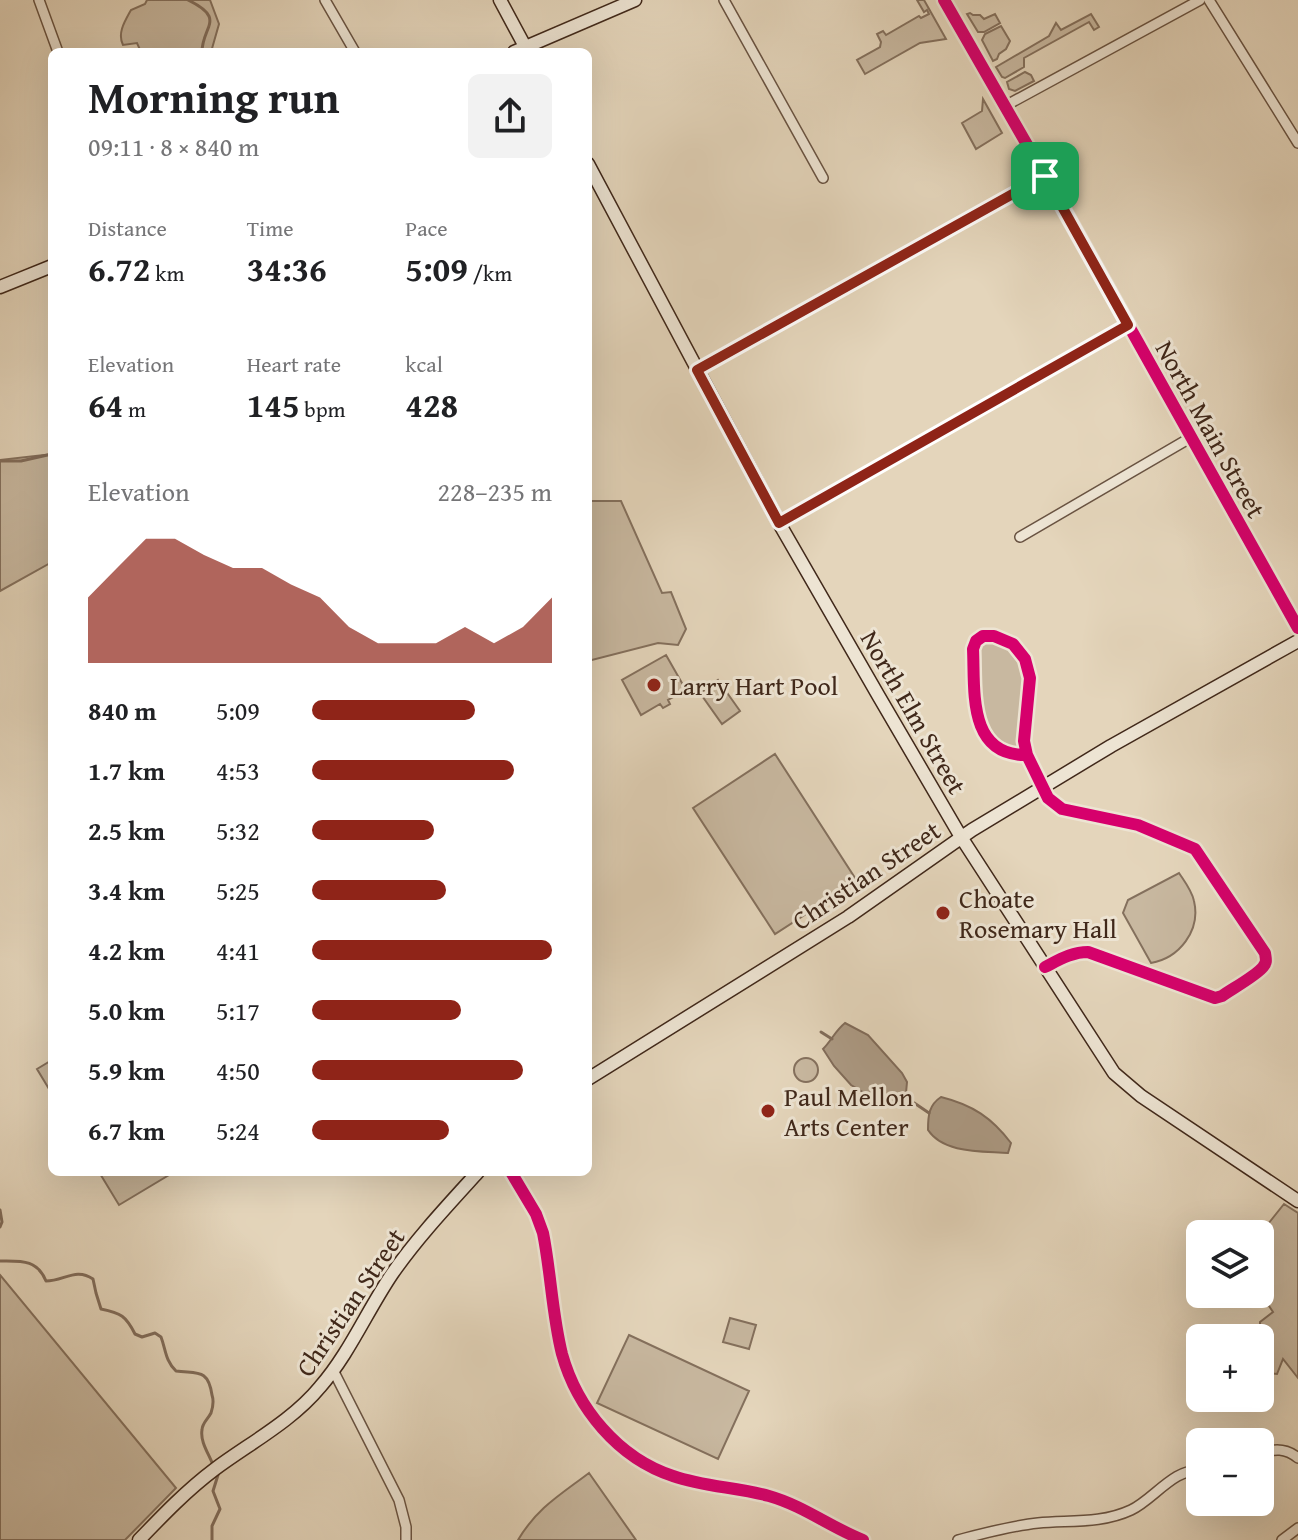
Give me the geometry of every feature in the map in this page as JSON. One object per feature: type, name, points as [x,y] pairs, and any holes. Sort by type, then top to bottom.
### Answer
[{"type":"main road","points":[[500,0],[521,48]]},
{"type":"main road","points":[[527,48],[635,0]]},
{"type":"main road","name":"North Main Street","points":[[944,0],[1298,628]]},
{"type":"main road","name":"North Elm Street","points":[[592,172],[779,523],[961,837],[1114,1073],[1128,1087],[1298,1201]]},
{"type":"main road","points":[[0,287],[48,268]]},
{"type":"main road","name":"Christian Street","points":[[592,1077],[848,917],[961,837],[1111,746],[1298,641]]},
{"type":"main road","name":"Christian Street","points":[[139,1540],[216,1468],[303,1406],[321,1387],[393,1273],[415,1243],[474,1176]]},
{"type":"street","points":[[39,0],[57,48]]},
{"type":"street","points":[[325,0],[353,48]]},
{"type":"street","points":[[724,0],[823,178]]},
{"type":"street","points":[[1005,106],[1200,0]]},
{"type":"street","points":[[1209,0],[1298,143]]},
{"type":"street","points":[[697,370],[1045,176]]},
{"type":"street","points":[[779,523],[1128,325]]},
{"type":"street","points":[[1020,537],[1190,438]]},
{"type":"street","points":[[1027,755],[1005,752],[994,746],[975,711],[973,649],[976,641],[983,636],[994,636],[1013,644],[1028,668],[1030,678],[1024,741],[1027,755],[1048,798],[1062,809],[1138,825],[1195,849],[1265,953],[1266,959],[1259,971],[1215,998],[1088,952],[1069,955],[1045,967]]},
{"type":"street","points":[[513,1176],[536,1214],[543,1233],[562,1354],[572,1381],[614,1441],[645,1464],[671,1476],[766,1495],[794,1504],[863,1540]]},
{"type":"street","points":[[333,1370],[399,1500],[406,1540]]},
{"type":"street","points":[[1274,1449],[1288,1451],[1298,1458]]},
{"type":"street","points":[[958,1540],[999,1528],[1109,1517],[1129,1511],[1148,1500],[1186,1472]]},
{"type":"street","points":[[1282,1540],[1298,1528]]},
{"type":"shaded area","points":[[147,0],[210,0],[219,24],[212,48],[139,48],[137,43],[123,45],[121,32],[126,18],[131,10]]},
{"type":"shaded area","points":[[917,0],[924,0],[946,39],[920,43],[865,74],[857,60],[880,47],[877,34],[883,31],[886,35],[919,16],[929,14],[927,10],[924,12]]},
{"type":"shaded area","points":[[967,14],[984,19],[995,14],[1000,23],[978,32]]},
{"type":"shaded area","points":[[1091,14],[1099,27],[1094,30],[1089,22],[1024,58],[1024,67],[1002,77],[996,67],[1049,36],[1056,23],[1061,30]]},
{"type":"shaded area","points":[[1001,26],[1010,41],[993,61],[982,40],[985,34]]},
{"type":"shaded area","points":[[1025,72],[1034,81],[1015,91],[1009,89],[1007,82]]},
{"type":"shaded area","points":[[983,99],[1002,133],[976,149],[962,123],[982,111]]},
{"type":"shaded area","points":[[48,454],[48,564],[0,591],[0,460]]},
{"type":"shaded area","points":[[592,501],[621,501],[662,593],[671,592],[686,629],[678,645],[658,643],[592,660]]},
{"type":"shaded area","points":[[1000,638],[1019,651],[1029,686],[1023,755],[994,746],[975,711],[976,641]]},
{"type":"shaded area","name":"Larry Hart Pool","points":[[666,655],[686,690],[668,700],[670,704],[663,708],[660,704],[641,715],[622,680]]},
{"type":"shaded area","points":[[718,680],[740,711],[722,724],[700,693]]},
{"type":"shaded area","points":[[775,754],[857,881],[775,934],[693,808]]},
{"type":"shaded area","points":[[1179,873],[1193,897],[1194,923],[1179,949],[1151,963],[1123,913],[1128,900]]},
{"type":"shaded area","points":[[845,1023],[868,1035],[902,1073],[907,1082],[906,1093],[899,1104],[883,1104],[851,1085],[834,1066],[823,1049]]},
{"type":"shaded area","points":[[806,1058],[815,1061],[818,1070],[815,1079],[806,1082],[797,1079],[794,1070],[797,1061]]},
{"type":"shaded area","points":[[48,1062],[48,1087],[37,1069]]},
{"type":"shaded area","points":[[941,1097],[972,1108],[997,1126],[1011,1143],[1008,1153],[964,1150],[935,1138],[928,1130],[929,1115],[934,1103]]},
{"type":"shaded area","points":[[101,1176],[167,1176],[119,1205]]},
{"type":"shaded area","points":[[1284,1204],[1298,1213],[1298,1378],[1283,1359],[1277,1374],[1274,1374],[1274,1324],[1260,1324],[1273,1312],[1270,1308],[1274,1308],[1274,1220],[1271,1220]]},
{"type":"shaded area","points":[[0,1275],[176,1488],[125,1540],[0,1540]]},
{"type":"shaded area","points":[[730,1318],[756,1325],[749,1349],[723,1342]]},
{"type":"shaded area","points":[[629,1335],[749,1391],[718,1459],[597,1403]]},
{"type":"shaded area","points":[[589,1473],[636,1540],[518,1540],[541,1511]]},
{"type":"waterway","points":[[188,0],[207,12],[210,18],[202,48]]},
{"type":"waterway","points":[[0,461],[21,461],[48,455]]},
{"type":"waterway","points":[[821,1032],[832,1039]]},
{"type":"waterway","points":[[904,1096],[929,1113]]},
{"type":"waterway","points":[[0,1210],[0,1227]]},
{"type":"waterway","points":[[0,1261],[33,1265],[46,1281],[75,1274],[93,1279],[101,1309],[122,1316],[135,1334],[142,1337],[155,1333],[161,1337],[168,1359],[176,1371],[204,1376],[210,1386],[213,1404],[202,1434],[213,1465]]},
{"type":"waterway","points":[[212,1540],[212,1526],[220,1509],[213,1491],[217,1472]]},
{"type":"cycle path","points":[[944,0],[1298,628]]},
{"type":"cycle path","points":[[1027,755],[1008,752],[994,745],[984,733],[978,718],[973,649],[976,641],[983,636],[994,636],[1013,644],[1025,659],[1030,678],[1024,741],[1027,755],[1048,798],[1062,809],[1138,825],[1195,849],[1265,953],[1266,959],[1255,974],[1215,998],[1088,952],[1071,955],[1045,967]]},
{"type":"cycle path","points":[[513,1176],[536,1214],[543,1233],[559,1339],[569,1374],[589,1412],[602,1428],[618,1444],[653,1468],[685,1480],[782,1500],[863,1540]]},
{"type":"place","name":"Larry Hart Pool","points":[[654,685]]},
{"type":"place","name":"Choate Rosemary Hall","points":[[943,913]]},
{"type":"place","name":"Paul Mellon Arts Center","points":[[768,1111]]},
{"type":"route","points":[[1045,176],[1128,325],[779,523],[697,370],[1045,176]]}]
